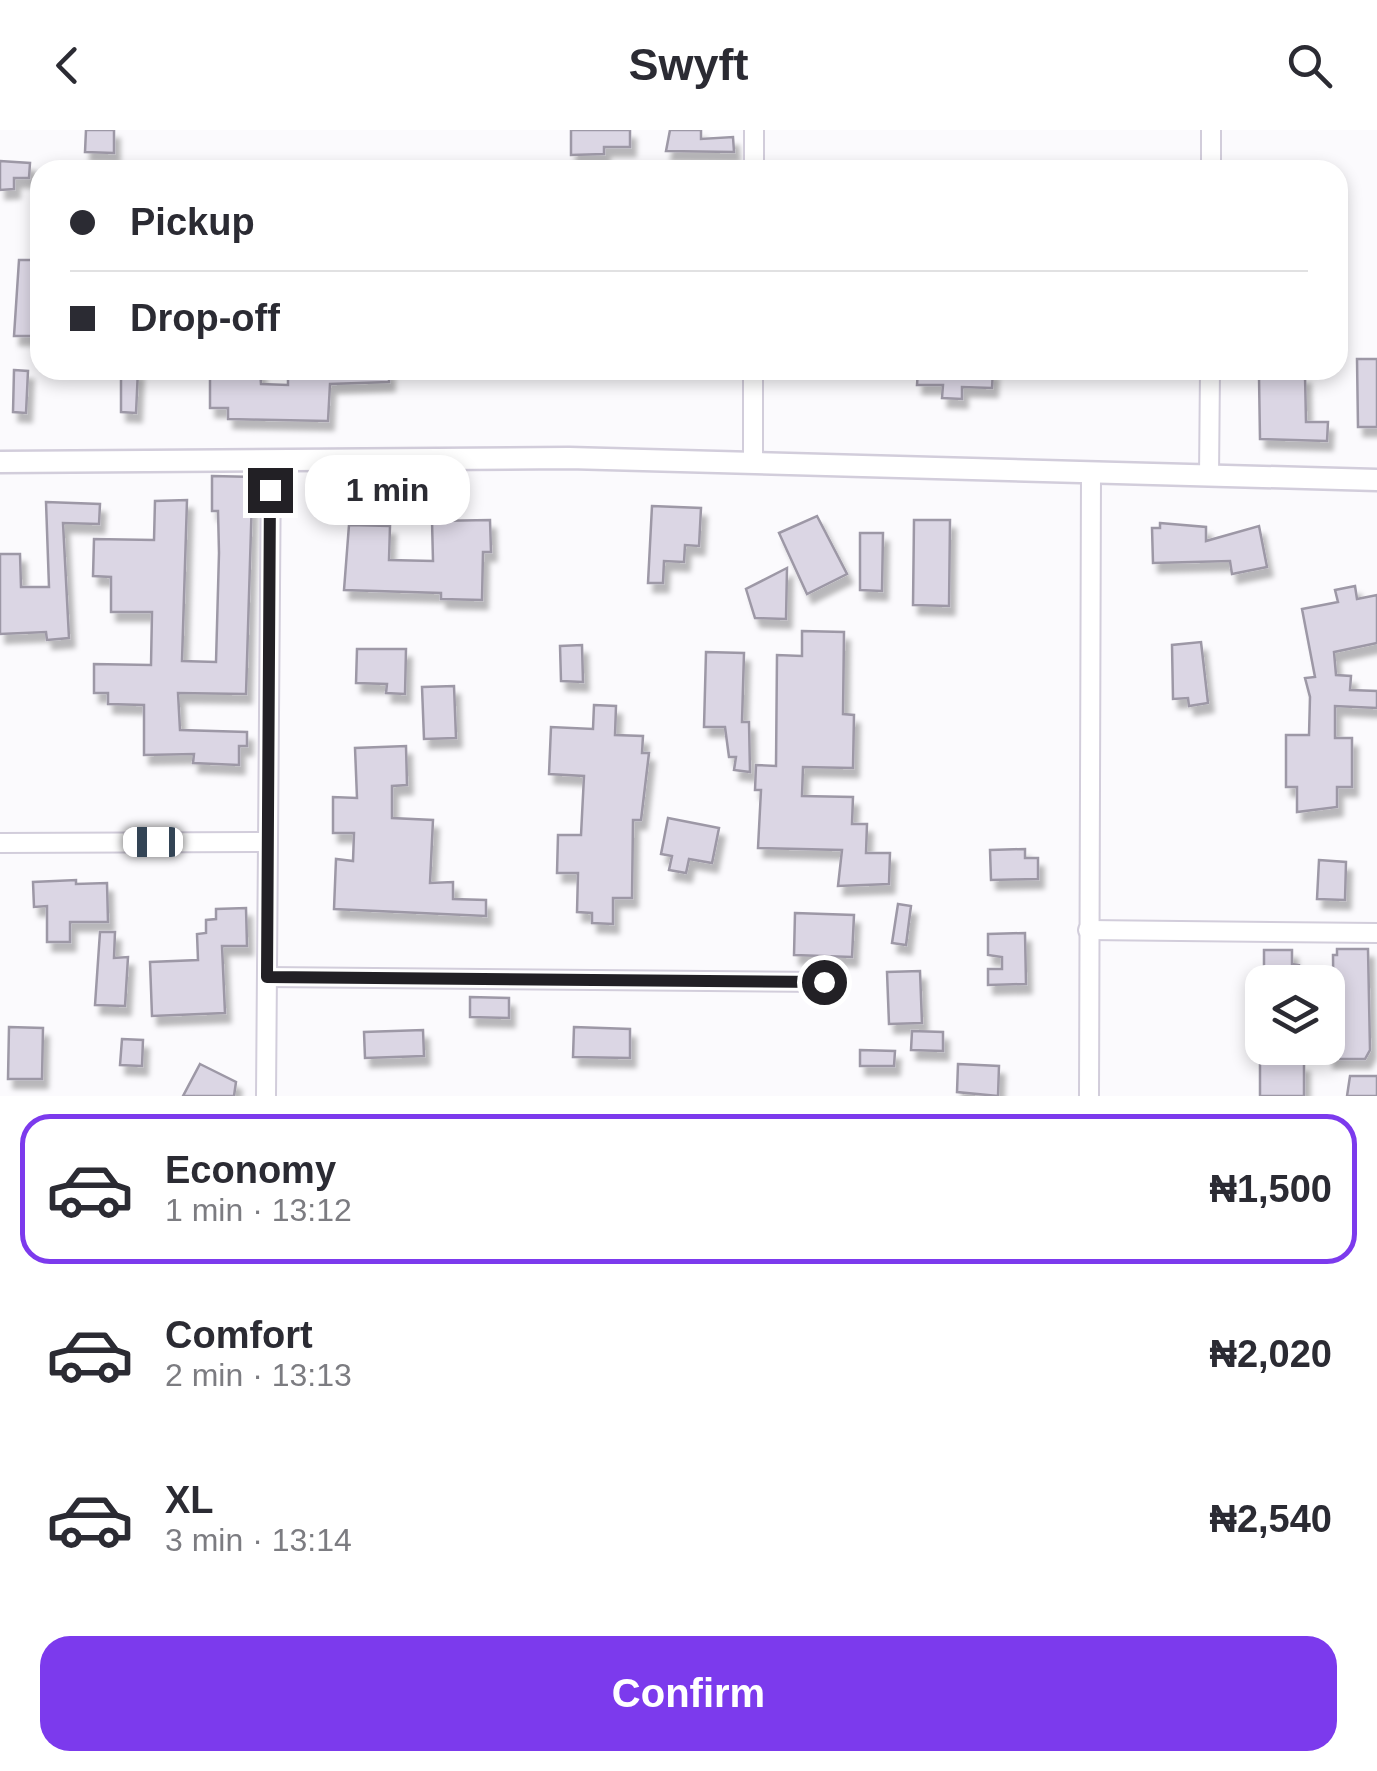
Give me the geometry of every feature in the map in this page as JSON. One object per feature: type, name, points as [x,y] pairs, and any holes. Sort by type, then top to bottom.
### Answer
[{"type":"street","points":[[754,130],[754,160]]},
{"type":"street","points":[[1211,160],[1212,130]]},
{"type":"street","points":[[753,380],[753,462]]},
{"type":"street","points":[[1209,476],[1210,380]]},
{"type":"street","points":[[266,1096],[270,460]]},
{"type":"street","points":[[0,462],[753,462],[1091,476],[1377,480]]},
{"type":"street","points":[[1088,1096],[1091,476]]},
{"type":"street","points":[[0,843],[268,842]]},
{"type":"street","points":[[1088,930],[1377,933]]},
{"type":"street","points":[[267,977],[824,982]]},
{"type":"building","points":[[86,130],[114,130],[114,153],[85,152]]},
{"type":"building","points":[[571,130],[630,130],[630,147],[604,147],[604,154],[571,155]]},
{"type":"building","points":[[670,130],[701,130],[701,139],[733,137],[734,152],[666,151]]},
{"type":"building","points":[[0,161],[30,163],[29,178],[14,178],[14,189],[0,190]]},
{"type":"building","points":[[19,260],[30,260],[30,336],[14,336]]},
{"type":"building","points":[[1357,359],[1377,359],[1377,427],[1358,427]]},
{"type":"building","points":[[14,370],[28,371],[26,413],[13,412]]},
{"type":"building","points":[[121,380],[138,380],[136,413],[121,412]]},
{"type":"building","points":[[210,380],[261,380],[261,384],[288,385],[288,380],[389,380],[330,384],[328,421],[228,419],[228,408],[210,408]]},
{"type":"building","points":[[917,380],[992,380],[992,388],[962,387],[962,399],[942,398],[943,385],[917,385]]},
{"type":"building","points":[[1259,380],[1305,380],[1306,422],[1328,422],[1327,441],[1260,439]]},
{"type":"building","points":[[212,476],[256,477],[256,496],[252,496],[246,694],[178,693],[180,730],[247,732],[247,746],[239,746],[239,765],[193,763],[194,754],[144,755],[144,705],[108,704],[108,693],[94,693],[94,664],[151,665],[152,612],[111,612],[111,577],[93,576],[94,539],[154,540],[155,501],[187,500],[182,661],[216,662],[219,553],[218,511],[212,511]]},
{"type":"building","points":[[46,502],[100,504],[99,524],[63,523],[69,638],[47,640],[46,632],[0,634],[0,554],[20,554],[21,587],[49,587]]},
{"type":"building","points":[[652,506],[701,508],[699,546],[685,545],[684,562],[664,561],[663,583],[648,583]]},
{"type":"building","points":[[817,516],[847,574],[807,594],[779,533]]},
{"type":"building","points":[[490,520],[491,552],[483,552],[482,600],[441,599],[441,593],[344,590],[349,525],[390,526],[389,560],[433,561],[432,521]]},
{"type":"building","points":[[914,520],[950,520],[949,606],[913,605]]},
{"type":"building","points":[[1160,523],[1206,527],[1206,541],[1259,526],[1267,567],[1232,574],[1230,561],[1153,563],[1152,528],[1160,528]]},
{"type":"building","points":[[860,533],[883,533],[882,591],[860,590]]},
{"type":"building","points":[[787,568],[786,619],[755,618],[746,589]]},
{"type":"building","points":[[1355,586],[1357,599],[1377,595],[1377,643],[1334,652],[1336,675],[1351,676],[1350,690],[1377,691],[1377,708],[1335,706],[1335,738],[1352,738],[1352,787],[1337,787],[1337,807],[1297,812],[1297,787],[1286,787],[1286,735],[1309,735],[1310,697],[1305,678],[1315,677],[1302,609],[1338,602],[1335,590]]},
{"type":"building","points":[[802,631],[844,632],[843,714],[854,715],[853,768],[803,767],[802,796],[853,797],[852,824],[867,824],[866,853],[890,853],[889,884],[838,886],[842,850],[758,848],[761,790],[755,790],[756,765],[776,766],[777,655],[802,656]]},
{"type":"building","points":[[1201,642],[1208,703],[1189,706],[1188,698],[1173,699],[1172,645]]},
{"type":"building","points":[[582,645],[583,682],[561,681],[560,646]]},
{"type":"building","points":[[357,649],[406,649],[405,694],[386,693],[387,684],[356,683]]},
{"type":"building","points":[[706,652],[744,653],[742,722],[749,722],[750,772],[734,770],[736,757],[729,757],[725,727],[704,727]]},
{"type":"building","points":[[454,686],[456,738],[424,739],[422,687]]},
{"type":"building","points":[[594,705],[616,706],[615,735],[643,736],[642,753],[649,753],[641,820],[633,820],[632,898],[613,898],[613,924],[592,923],[592,913],[577,912],[578,873],[557,873],[558,835],[581,835],[584,776],[549,774],[551,727],[593,729]]},
{"type":"building","points":[[406,746],[407,785],[392,786],[392,818],[433,820],[430,883],[453,882],[453,899],[486,900],[486,916],[334,909],[336,859],[353,861],[354,833],[333,833],[333,797],[357,798],[355,748]]},
{"type":"building","points":[[668,818],[719,828],[712,863],[689,859],[686,873],[669,870],[672,856],[661,854]]},
{"type":"building","points":[[1025,849],[1025,858],[1038,858],[1038,879],[991,880],[990,850]]},
{"type":"building","points":[[1319,860],[1346,862],[1345,900],[1317,899]]},
{"type":"building","points":[[76,880],[76,884],[107,883],[108,922],[70,922],[70,942],[47,942],[47,906],[34,907],[33,882]]},
{"type":"building","points":[[898,904],[911,906],[906,945],[892,943]]},
{"type":"building","points":[[246,908],[247,946],[222,946],[225,1013],[152,1016],[150,962],[198,960],[197,934],[206,933],[206,920],[216,919],[216,909]]},
{"type":"building","points":[[795,913],[854,915],[852,957],[794,955]]},
{"type":"building","points":[[100,932],[115,932],[114,958],[128,957],[125,1006],[95,1005]]},
{"type":"building","points":[[1025,933],[1026,984],[988,985],[988,969],[1002,969],[1002,957],[988,955],[988,934]]},
{"type":"building","points":[[1337,949],[1368,949],[1370,1050],[1365,1059],[1345,1059],[1345,965],[1333,965],[1333,955],[1337,955]]},
{"type":"building","points":[[1264,950],[1292,950],[1292,964],[1299,965],[1264,965]]},
{"type":"building","points":[[920,971],[922,1023],[889,1024],[887,972]]},
{"type":"building","points":[[470,997],[509,998],[509,1018],[470,1017]]},
{"type":"building","points":[[9,1027],[43,1028],[42,1079],[8,1079]]},
{"type":"building","points":[[574,1027],[630,1029],[630,1058],[573,1057]]},
{"type":"building","points":[[423,1030],[424,1056],[365,1058],[364,1032]]},
{"type":"building","points":[[912,1031],[943,1032],[943,1051],[911,1050]]},
{"type":"building","points":[[122,1039],[143,1040],[142,1066],[120,1065]]},
{"type":"building","points":[[860,1050],[895,1051],[894,1066],[860,1066]]},
{"type":"building","points":[[200,1064],[236,1082],[234,1096],[183,1096]]},
{"type":"building","points":[[958,1064],[999,1066],[998,1096],[957,1092]]},
{"type":"building","points":[[1260,1065],[1304,1065],[1304,1096],[1260,1096]]},
{"type":"building","points":[[1350,1076],[1377,1076],[1377,1096],[1347,1096]]},
{"type":"route","points":[[270,490],[267,977],[824,982]]}]
